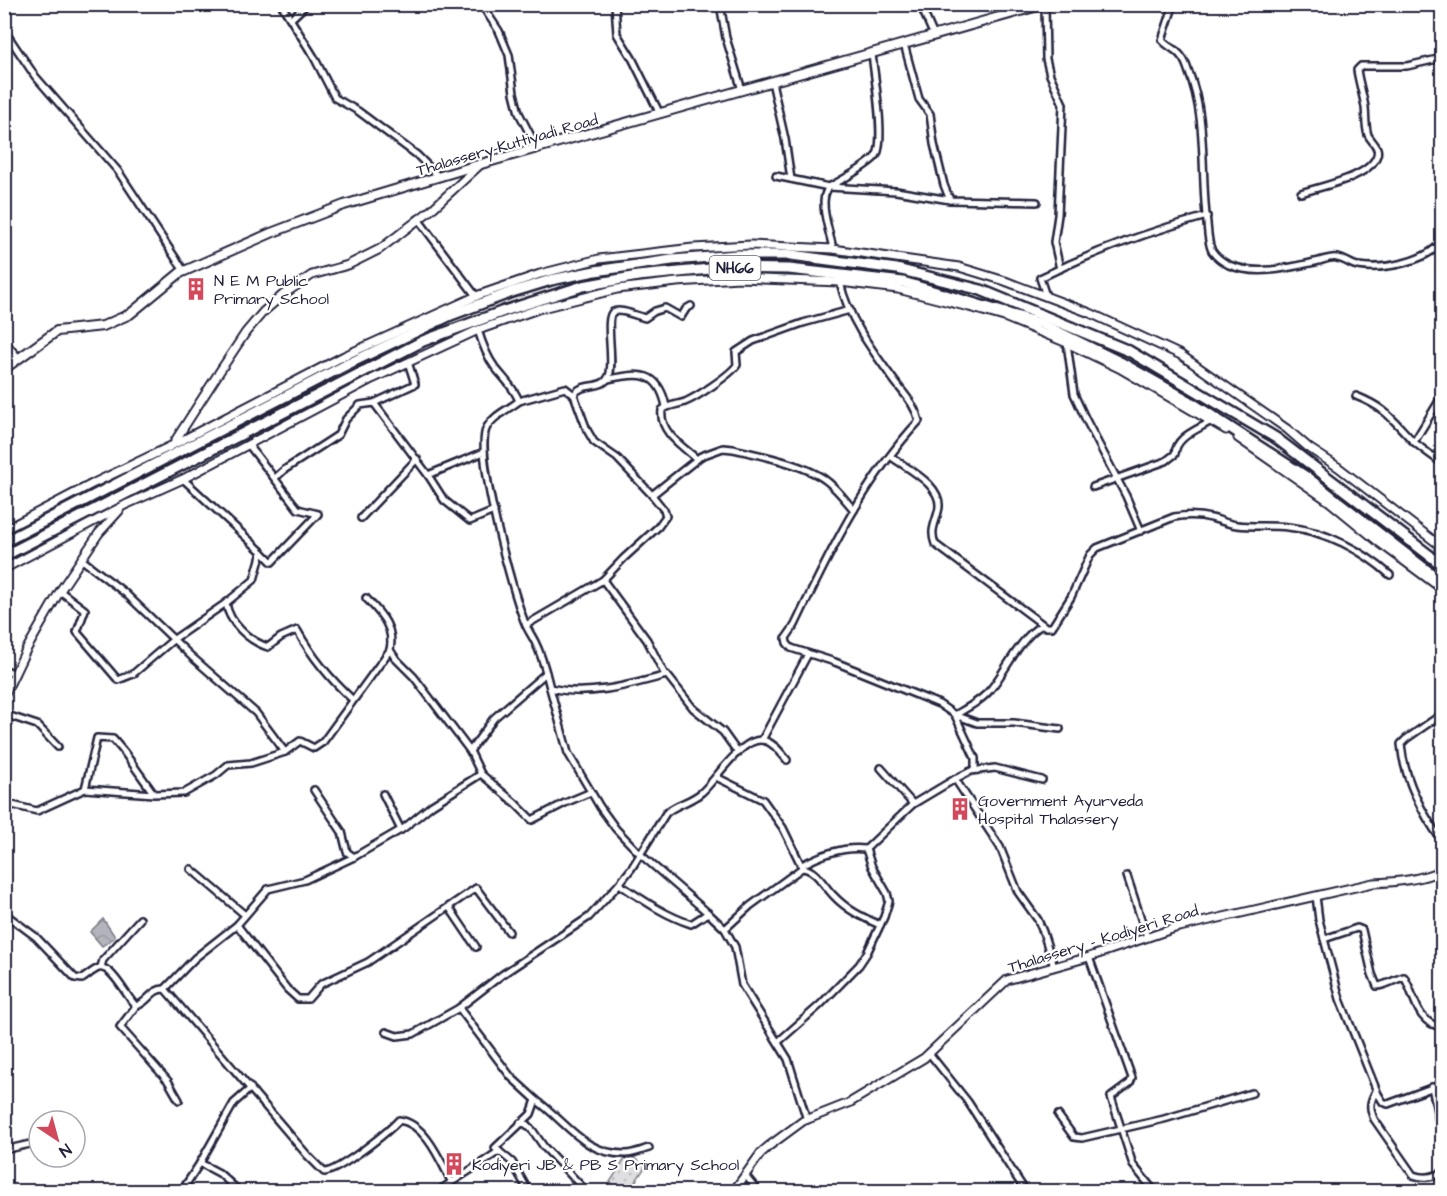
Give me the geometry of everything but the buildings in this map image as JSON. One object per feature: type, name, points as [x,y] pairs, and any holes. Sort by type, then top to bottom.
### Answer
[{"type":"highway","name":"NH66","points":[[4,542],[374,351],[451,315],[512,292],[551,280],[595,271],[672,260],[737,255],[791,255],[897,269],[981,290],[1129,351],[1276,438],[1443,566]]},
{"type":"highway","name":"NH66","points":[[4,556],[423,341],[504,311],[583,286],[638,276],[731,268],[789,269],[903,282],[1042,324],[1120,362],[1189,402],[1308,478],[1443,582]]},
{"type":"main road","name":"Thalassery-Kuttiyadi Road","points":[[4,369],[57,331],[103,326],[130,314],[184,271],[271,233],[344,205],[934,36],[1025,7],[1045,4]]},
{"type":"street","points":[[281,4],[335,98],[358,111],[417,155],[439,177]]},
{"type":"street","points":[[291,19],[307,4]]},
{"type":"street","points":[[481,4],[499,32],[509,55],[519,113],[537,148]]},
{"type":"street","points":[[615,4],[617,34],[632,58],[660,114]]},
{"type":"street","points":[[720,4],[726,38],[742,90]]},
{"type":"street","points":[[920,4],[934,36]]},
{"type":"street","points":[[1045,4],[1046,59],[1050,75],[1063,104],[1058,215],[1054,242],[1060,269]]},
{"type":"street","points":[[1174,4],[1162,40],[1182,58],[1194,90],[1204,145],[1207,216],[1212,250],[1219,259],[1231,266],[1257,270],[1272,270],[1336,257],[1355,266],[1382,267],[1428,254],[1441,243],[1443,251]]},
{"type":"street","points":[[4,30],[35,76],[118,171],[184,271]]},
{"type":"street","points":[[904,44],[919,99],[930,114],[934,144],[950,200]]},
{"type":"street","points":[[833,249],[823,201],[824,192],[875,157],[880,147],[881,131],[872,54]]},
{"type":"street","points":[[1300,193],[1353,178],[1373,162],[1378,154],[1367,130],[1365,104],[1357,70],[1361,66],[1407,66],[1443,58]]},
{"type":"street","points":[[772,82],[785,139],[791,179]]},
{"type":"street","points":[[171,446],[182,433],[205,393],[246,332],[263,312],[312,275],[363,258],[380,249],[481,164]]},
{"type":"street","points":[[776,176],[829,187],[896,191],[950,200],[1037,202]]},
{"type":"street","points":[[1046,296],[1040,278],[1103,250],[1167,226],[1207,216]]},
{"type":"street","points":[[418,219],[476,296]]},
{"type":"street","points":[[4,530],[344,356],[476,296],[540,274],[610,258],[740,245],[833,249],[959,267],[1046,296],[1141,335],[1181,355],[1287,429],[1309,448],[1338,467],[1443,547]]},
{"type":"street","points":[[4,569],[408,362],[478,330],[538,309],[617,289],[739,278],[840,282],[898,290],[1004,317],[1067,342],[1119,368],[1211,421],[1330,502],[1380,543],[1443,589]]},
{"type":"street","points":[[840,282],[857,327],[916,409],[919,421],[876,474],[854,510],[795,626],[786,638],[787,644],[791,648],[835,662],[939,704],[955,715],[977,723],[1014,723],[1060,729]]},
{"type":"street","points":[[608,379],[611,347],[608,321],[611,314],[615,311],[645,318],[660,308],[665,308],[681,316],[691,306]]},
{"type":"street","points":[[696,459],[665,429],[661,417],[662,410],[666,406],[688,401],[729,374],[737,365],[736,352],[753,341],[803,322],[850,310]]},
{"type":"street","points":[[478,330],[483,347],[493,365],[511,385],[519,401]]},
{"type":"street","points":[[4,341],[19,358]]},
{"type":"street","points":[[1067,342],[1074,394],[1118,479],[1141,531]]},
{"type":"street","points":[[275,478],[338,435],[346,419],[360,405],[374,402],[415,384],[408,362]]},
{"type":"street","points":[[574,395],[577,391],[608,379],[638,375],[655,381],[663,391],[666,406]]},
{"type":"street","points":[[526,624],[603,580],[666,516],[652,495],[617,458],[594,442],[586,430],[574,395],[570,390],[564,388],[519,401],[497,416],[486,428],[484,452],[502,545],[526,624],[537,645],[546,673],[568,753],[616,829],[640,854],[725,929],[735,947],[742,985],[788,1059],[807,1120]]},
{"type":"street","points":[[1356,396],[1375,404],[1396,421],[1414,442],[1443,463]]},
{"type":"street","points":[[1414,442],[1443,396]]},
{"type":"street","points":[[374,402],[417,459],[444,500],[470,521],[494,511]]},
{"type":"street","points":[[1093,487],[1166,461],[1175,454],[1176,446],[1183,438],[1211,421]]},
{"type":"street","points":[[183,479],[272,562],[318,514],[298,509],[248,444]]},
{"type":"street","points":[[652,495],[696,459],[716,450],[734,449],[800,467],[828,482],[854,510]]},
{"type":"street","points":[[428,475],[484,452]]},
{"type":"street","points":[[890,456],[933,487],[938,495],[939,511],[933,525],[932,536],[935,544],[1042,625],[1053,627],[1071,597],[1090,555],[1097,548],[1174,517],[1187,515],[1212,518],[1238,525],[1289,527],[1339,541],[1373,560],[1390,575]]},
{"type":"street","points":[[361,518],[417,459]]},
{"type":"street","points":[[4,696],[25,652],[60,591],[99,533],[125,505]]},
{"type":"street","points":[[60,591],[85,610],[77,632],[118,680],[134,674],[174,639],[226,603],[254,580],[262,552]]},
{"type":"street","points":[[81,559],[125,593],[192,657],[256,713],[285,752]]},
{"type":"street","points":[[603,580],[647,640],[665,675],[669,676],[693,708],[723,732],[738,753]]},
{"type":"street","points":[[4,803],[37,811],[85,789],[154,794],[184,793],[216,775],[228,765],[251,763],[285,752],[300,741],[314,748],[323,742],[390,650],[393,637],[384,617],[366,598]]},
{"type":"street","points":[[226,603],[228,614],[257,644],[268,648],[281,637],[297,630],[315,660],[337,686],[353,700]]},
{"type":"street","points":[[955,715],[988,692],[1026,640],[1035,629],[1042,625]]},
{"type":"street","points":[[390,650],[414,676],[470,751],[481,774],[532,820],[591,792]]},
{"type":"street","points":[[762,740],[808,654]]},
{"type":"street","points":[[4,669],[15,674]]},
{"type":"street","points":[[470,751],[494,718],[546,673]]},
{"type":"street","points":[[550,688],[574,691],[604,689],[636,684],[665,675]]},
{"type":"street","points":[[4,714],[37,726],[58,747]]},
{"type":"street","points":[[1443,714],[1401,744],[1405,768],[1419,803],[1443,841]]},
{"type":"street","points":[[955,715],[975,758],[975,770]]},
{"type":"street","points":[[85,789],[96,738],[112,739],[154,794]]},
{"type":"street","points":[[386,1032],[397,1036],[413,1034],[459,1008],[512,968],[589,917],[619,884],[666,813],[703,792],[742,748],[762,740],[777,748],[787,760]]},
{"type":"street","points":[[882,768],[913,804]]},
{"type":"street","points":[[725,929],[750,906],[815,858],[845,848],[866,849],[913,804],[962,774],[994,768],[1042,780]]},
{"type":"street","points":[[178,1100],[168,1081],[120,1027],[136,1006],[141,1005],[153,992],[161,988],[165,989],[195,958],[237,925],[268,889],[305,880],[354,857],[401,830],[432,805],[481,774]]},
{"type":"street","points":[[716,777],[763,800],[783,828],[802,867],[813,872],[831,894],[855,914],[880,925]]},
{"type":"street","points":[[955,779],[1000,847],[1018,892],[1041,926],[1054,967]]},
{"type":"street","points":[[314,790],[342,832],[347,852],[354,857]]},
{"type":"street","points":[[384,795],[401,830]]},
{"type":"street","points":[[778,1042],[820,1005],[859,965],[880,925],[889,901],[866,849]]},
{"type":"street","points":[[190,869],[245,915]]},
{"type":"street","name":"Thalassery - Kodiyeri Road","points":[[733,1191],[769,1146],[807,1120],[849,1103],[924,1058],[1007,980],[1089,957],[1175,928],[1373,884],[1403,881],[1443,870]]},
{"type":"street","points":[[1126,876],[1147,937]]},
{"type":"street","points":[[619,884],[656,910],[691,924],[708,913]]},
{"type":"street","points":[[237,925],[286,989],[298,999],[308,999],[321,984],[368,962],[476,888],[509,932]]},
{"type":"street","points":[[1316,896],[1324,939],[1340,999],[1376,1091],[1383,1102],[1388,1104],[1443,1084]]},
{"type":"street","points":[[449,907],[476,947]]},
{"type":"street","points":[[4,913],[36,937],[75,978],[82,979],[101,968],[103,960],[140,920]]},
{"type":"street","points":[[1324,939],[1357,927],[1362,930],[1377,986],[1404,977],[1423,1017],[1432,1026],[1443,1027]]},
{"type":"street","points":[[1089,957],[1132,1078],[1130,1083],[1111,1097],[1120,1130],[1133,1165],[1155,1191]]},
{"type":"street","points":[[101,968],[113,975],[136,1006]]},
{"type":"street","points":[[165,989],[324,1172],[331,1172],[399,1120],[408,1121],[416,1126],[429,1142],[451,1181]]},
{"type":"street","points":[[459,1008],[511,1077],[549,1109],[579,1139],[600,1149],[626,1154],[649,1148]]},
{"type":"street","points":[[929,1053],[969,1102],[1026,1191]]},
{"type":"street","points":[[1432,1087],[1443,1136]]},
{"type":"street","points":[[182,1191],[234,1103],[250,1088]]},
{"type":"street","points":[[1376,1091],[1370,1104],[1370,1111],[1413,1175],[1420,1178],[1443,1173]]},
{"type":"street","points":[[1058,1115],[1074,1137],[1082,1138],[1120,1130],[1252,1093]]},
{"type":"street","points":[[529,1191],[512,1162],[495,1148],[531,1114],[536,1100]]},
{"type":"street","points":[[520,1123],[526,1124],[544,1147],[588,1191]]},
{"type":"street","points":[[4,1150],[27,1145]]},
{"type":"street","points":[[437,1191],[451,1181],[461,1178],[499,1151]]},
{"type":"street","points":[[200,1162],[219,1173],[240,1191]]},
{"type":"street","points":[[745,1175],[759,1191]]},
{"type":"shaded area","points":[[628,1154],[646,1166],[629,1191],[625,1191],[610,1182]]},
{"type":"water","points":[[103,919],[114,938],[102,946],[90,932]]},
{"type":"tunnel","points":[[125,505],[171,446]]},
{"type":"place","name":"N E M Public Primary School","points":[[196,289]]},
{"type":"place","name":"Government Ayurveda Hospital Thalassery","points":[[960,809]]},
{"type":"place","name":"Kodiyeri JB & PB S Primary School","points":[[454,1164]]}]
